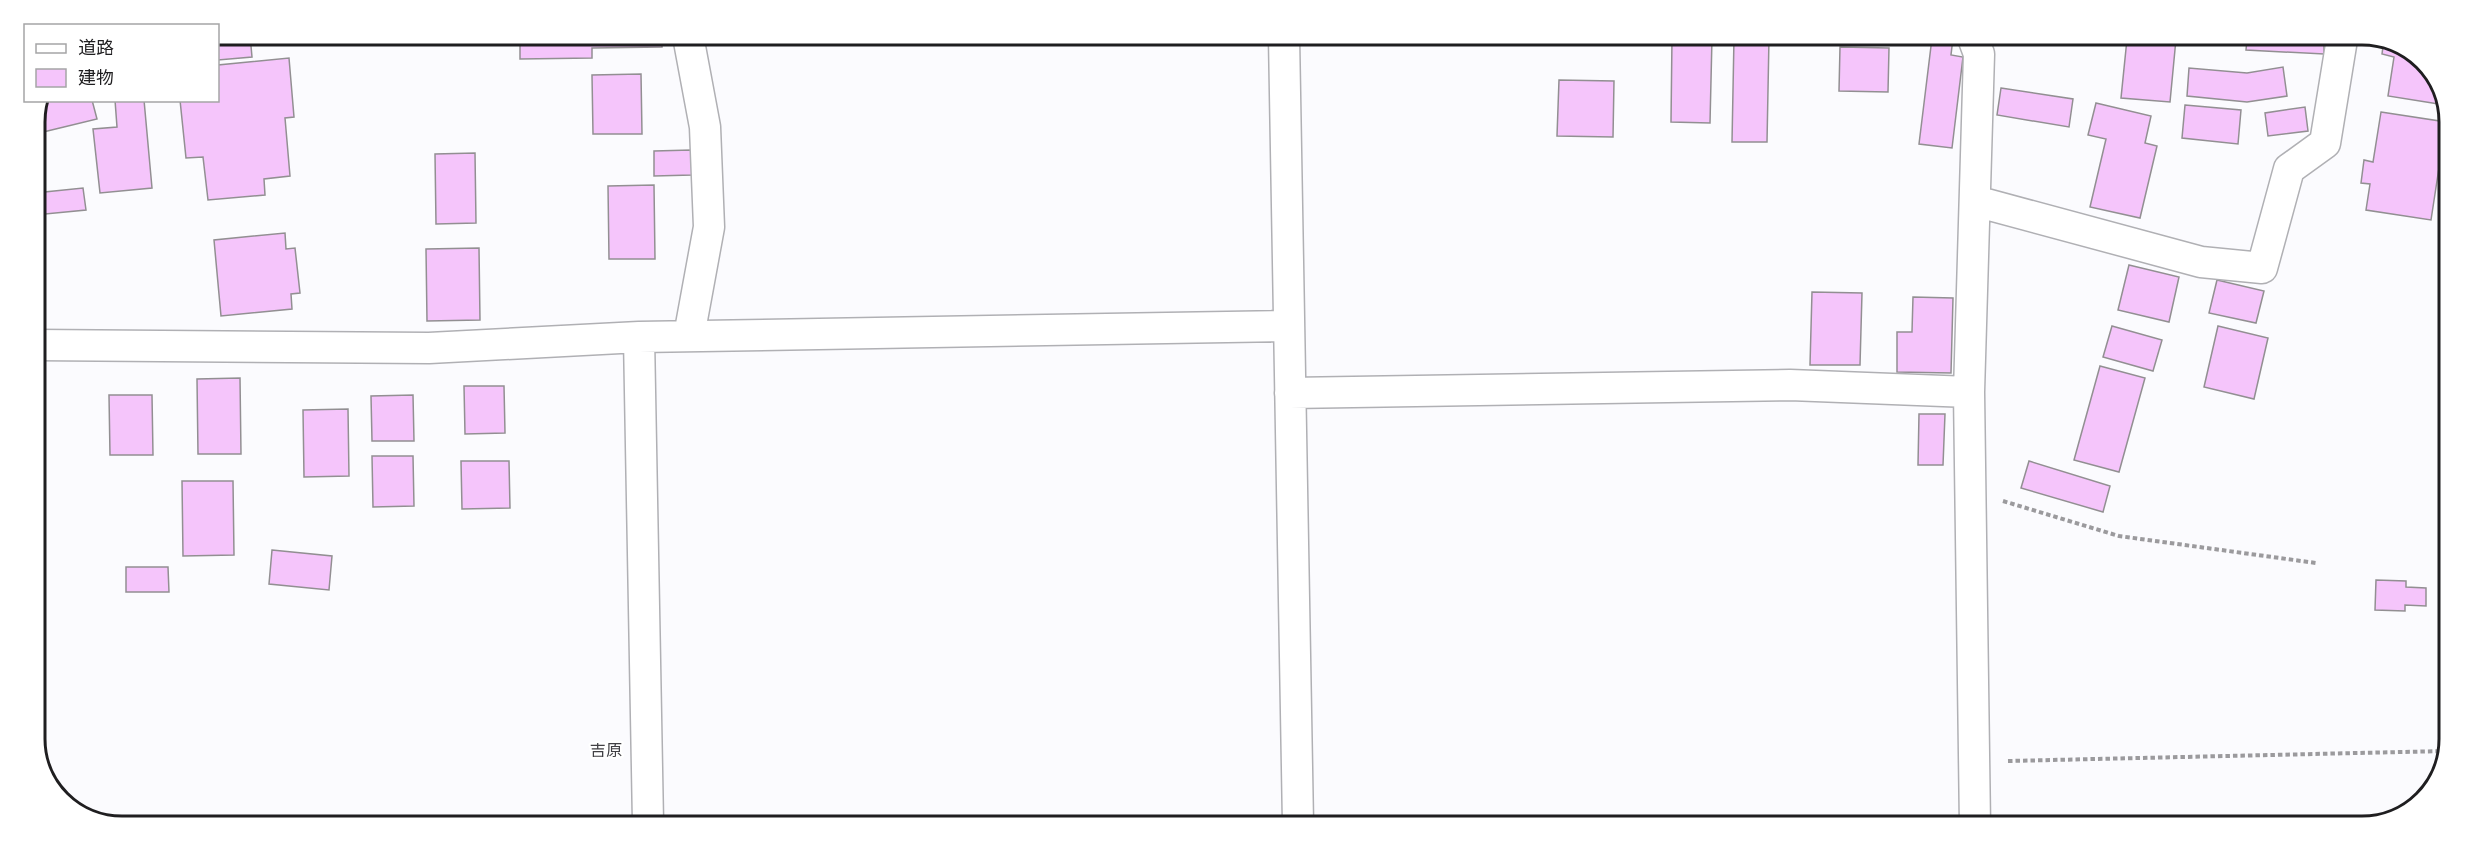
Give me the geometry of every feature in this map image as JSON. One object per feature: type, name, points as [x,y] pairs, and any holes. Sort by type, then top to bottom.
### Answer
[{"type":"street","points":[[689,336],[709,227],[705,127],[690,45]]},
{"type":"street","points":[[1284,45],[1298,816]]},
{"type":"street","points":[[1975,816],[1969,392],[1979,54],[1976,45]]},
{"type":"street","points":[[1975,201],[2201,262],[2262,268],[2289,168],[2325,143],[2341,45]]},
{"type":"street","points":[[45,345],[429,348],[639,337],[1289,326]]},
{"type":"street","points":[[639,337],[648,816]]},
{"type":"street","points":[[1290,393],[1790,385],[1969,392]]},
{"type":"path","points":[[1970,491],[2119,536],[2316,563]]},
{"type":"path","points":[[1974,762],[2438,751]]},
{"type":"building","points":[[219,45],[251,45],[252,57],[219,60]]},
{"type":"building","points":[[520,45],[662,45],[662,47],[592,48],[592,58],[520,59]]},
{"type":"building","points":[[1672,45],[1712,45],[1710,123],[1671,122]]},
{"type":"building","points":[[1734,45],[1769,45],[1767,142],[1732,142]]},
{"type":"building","points":[[1931,45],[1952,45],[1951,55],[1963,57],[1952,148],[1919,144]]},
{"type":"building","points":[[2126,45],[2175,45],[2170,102],[2121,98]]},
{"type":"building","points":[[2246,45],[2324,45],[2324,54],[2246,50]]},
{"type":"building","points":[[1840,47],[1889,48],[1888,92],[1839,91]]},
{"type":"building","points":[[2383,48],[2409,61],[2423,75],[2437,104],[2388,96],[2394,57],[2382,54]]},
{"type":"building","points":[[289,58],[294,117],[285,118],[290,176],[264,179],[265,195],[208,200],[203,157],[186,158],[180,102],[219,102],[219,65]]},
{"type":"building","points":[[2283,67],[2287,96],[2247,102],[2187,96],[2189,68],[2247,73]]},
{"type":"building","points":[[641,74],[642,134],[593,134],[592,75]]},
{"type":"building","points":[[1559,80],[1614,81],[1613,137],[1557,136]]},
{"type":"building","points":[[2001,88],[2073,99],[2069,127],[1997,115]]},
{"type":"building","points":[[48,102],[93,102],[97,119],[45,132]]},
{"type":"building","points":[[115,102],[144,102],[152,188],[100,193],[93,129],[117,127]]},
{"type":"building","points":[[2096,103],[2151,116],[2145,143],[2157,146],[2140,218],[2090,207],[2106,139],[2088,135]]},
{"type":"building","points":[[2185,105],[2241,110],[2238,144],[2182,138]]},
{"type":"building","points":[[2305,107],[2308,131],[2268,136],[2265,113]]},
{"type":"building","points":[[2381,112],[2439,121],[2439,168],[2431,220],[2366,210],[2370,184],[2361,183],[2364,160],[2373,162]]},
{"type":"building","points":[[691,150],[692,175],[654,176],[654,151]]},
{"type":"building","points":[[475,153],[476,223],[436,224],[435,154]]},
{"type":"building","points":[[654,185],[655,259],[609,259],[608,186]]},
{"type":"building","points":[[83,188],[86,210],[45,214],[45,192]]},
{"type":"building","points":[[285,233],[286,249],[295,248],[300,293],[291,294],[292,309],[221,316],[214,240]]},
{"type":"building","points":[[479,248],[480,320],[427,321],[426,249]]},
{"type":"building","points":[[2129,265],[2179,277],[2169,322],[2118,310]]},
{"type":"building","points":[[2217,280],[2264,291],[2256,323],[2209,313]]},
{"type":"building","points":[[1812,292],[1862,293],[1860,365],[1810,365]]},
{"type":"building","points":[[1913,297],[1953,298],[1951,373],[1897,372],[1897,332],[1912,332]]},
{"type":"building","points":[[2112,326],[2162,340],[2153,371],[2103,357]]},
{"type":"building","points":[[2218,326],[2268,338],[2254,399],[2204,387]]},
{"type":"building","points":[[2100,366],[2145,378],[2119,472],[2074,460]]},
{"type":"building","points":[[240,378],[241,454],[198,454],[197,379]]},
{"type":"building","points":[[464,386],[504,386],[505,433],[465,434]]},
{"type":"building","points":[[109,395],[152,395],[153,455],[110,455]]},
{"type":"building","points":[[413,395],[414,441],[372,441],[371,396]]},
{"type":"building","points":[[348,409],[349,476],[304,477],[303,410]]},
{"type":"building","points":[[1919,414],[1945,414],[1943,465],[1918,465]]},
{"type":"building","points":[[372,456],[413,456],[414,506],[373,507]]},
{"type":"building","points":[[461,461],[509,461],[510,508],[462,509]]},
{"type":"building","points":[[2029,461],[2110,486],[2103,512],[2021,488]]},
{"type":"building","points":[[182,481],[233,481],[234,555],[183,556]]},
{"type":"building","points":[[272,550],[332,556],[329,590],[269,584]]},
{"type":"building","points":[[126,567],[168,567],[169,592],[126,592]]},
{"type":"building","points":[[2376,580],[2406,581],[2406,587],[2426,588],[2426,606],[2405,605],[2405,611],[2375,610]]},
{"type":"district","name":"吉原","points":[[606,750]]}]
